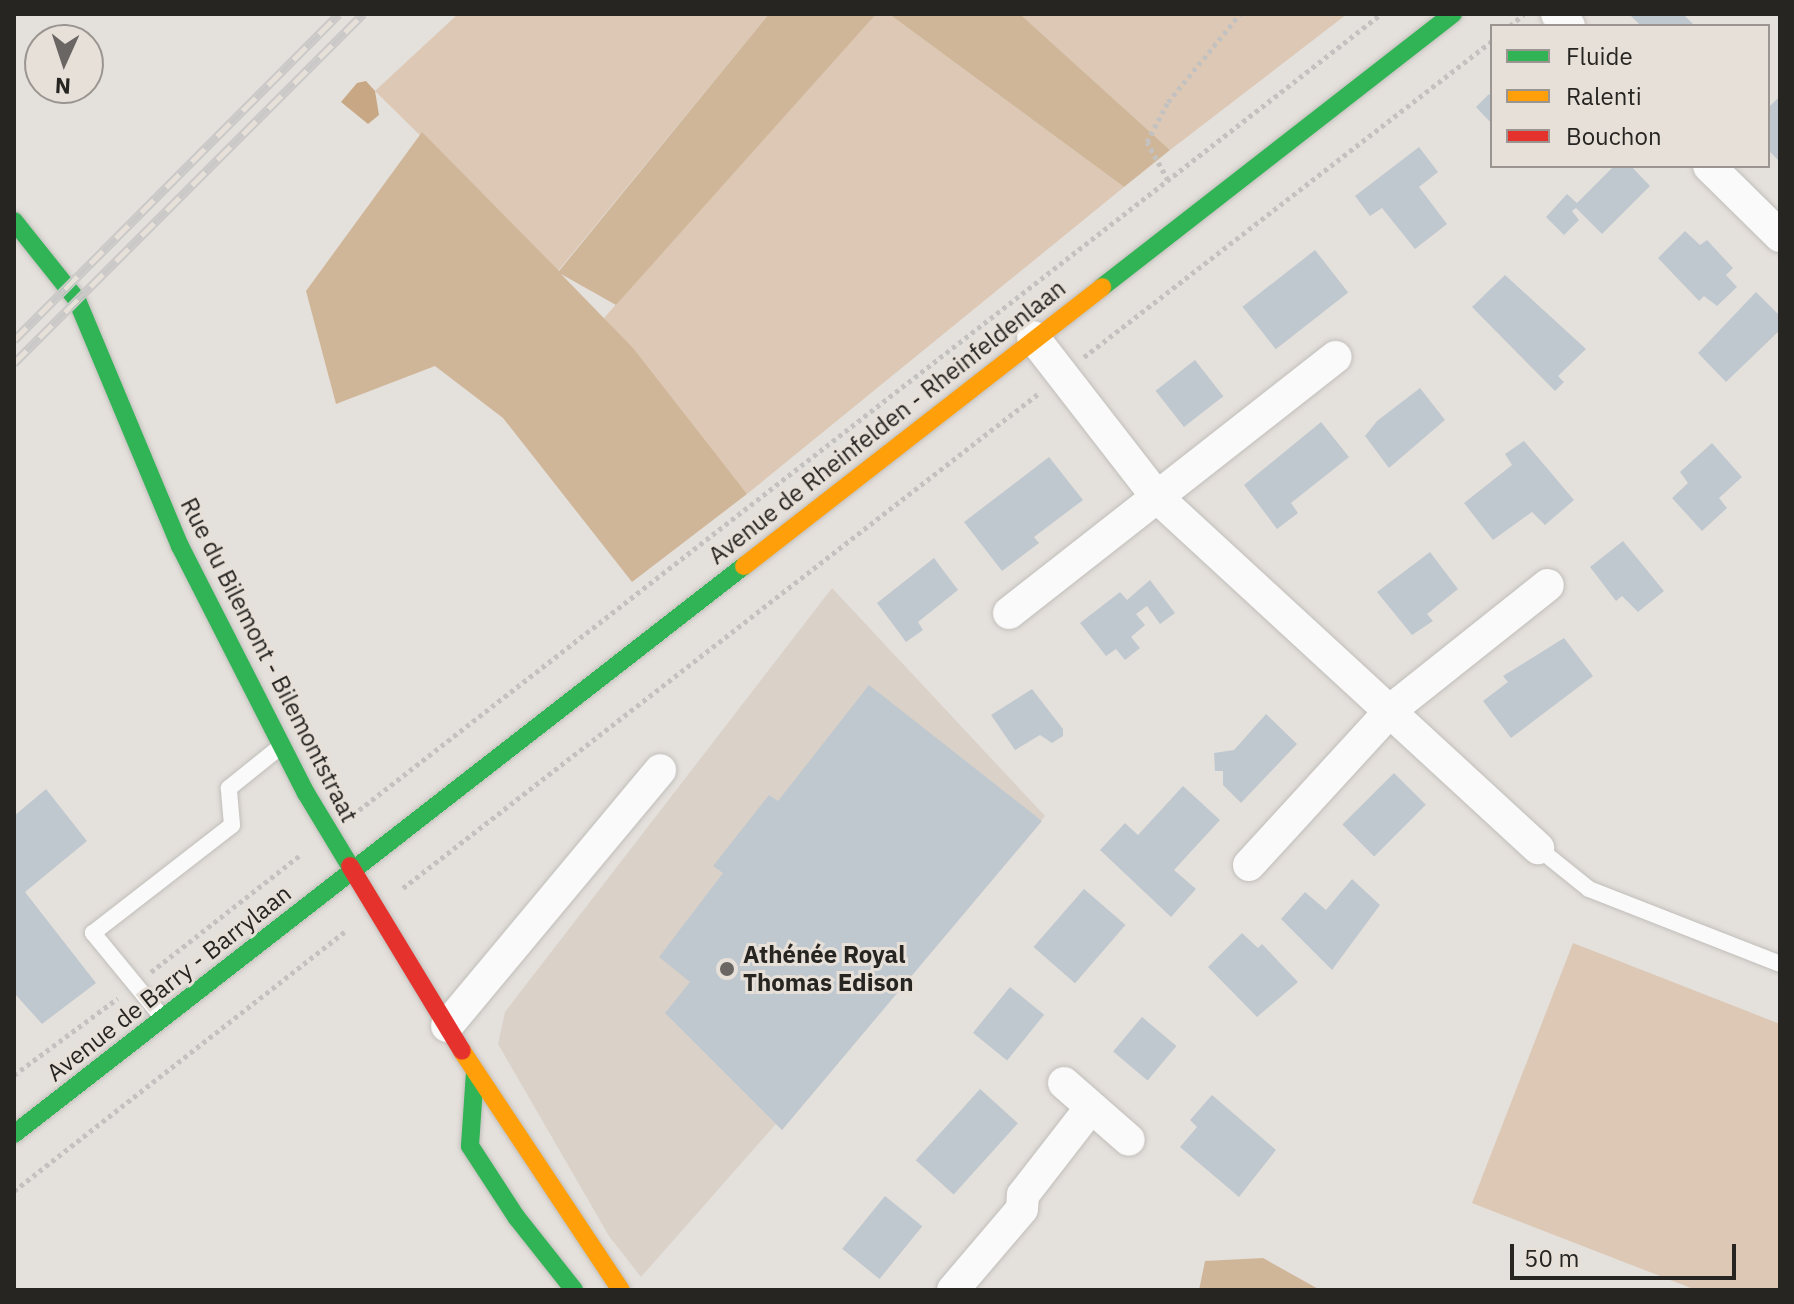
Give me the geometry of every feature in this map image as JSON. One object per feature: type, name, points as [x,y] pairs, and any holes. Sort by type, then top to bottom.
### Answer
[{"type":"main road","name":"Avenue de Rheinfelden - Rheinfeldenlaan","points":[[352,870],[1033,337],[1453,14]]},
{"type":"main road","name":"Rue du Bilemont - Bilemontstraat","points":[[14,221],[77,300],[180,546],[329,832],[475,1072],[513,1121],[586,1242],[621,1290]]},
{"type":"main road","name":"Avenue de Barry - Barrylaan","points":[[14,1134],[352,870]]},
{"type":"main road","points":[[475,1072],[470,1146],[517,1218],[574,1290]]},
{"type":"street","points":[[1711,168],[1780,236]]},
{"type":"street","points":[[1033,337],[1158,498],[1392,709],[1538,848]]},
{"type":"street","points":[[1009,613],[1336,357]]},
{"type":"street","points":[[1249,865],[1392,709],[1548,585]]},
{"type":"street","points":[[447,1026],[660,770]]},
{"type":"street","points":[[1064,1083],[1089,1110],[1129,1140]]},
{"type":"street","points":[[953,1290],[1022,1209],[1023,1195],[1089,1110]]},
{"type":"street","points":[[586,1242],[591,1290]]},
{"type":"lane","points":[[163,1018],[93,933],[232,825],[229,788],[282,745]]},
{"type":"lane","points":[[1538,848],[1589,889],[1780,964]]},
{"type":"path","points":[[1168,180],[1147,142],[1168,102],[1240,14]]},
{"type":"path","points":[[14,1075],[134,986],[1381,14]]},
{"type":"path","points":[[14,1191],[1490,43]]},
{"type":"shaded area","points":[[458,14],[769,14],[558,271],[375,91]]},
{"type":"shaded area","points":[[769,14],[876,14],[616,305],[561,274],[633,348],[747,494],[632,582],[503,418],[435,366],[336,404],[306,291],[422,132],[559,271]]},
{"type":"shaded area","points":[[875,14],[889,14],[1124,187],[747,494],[604,318]]},
{"type":"shaded area","points":[[889,14],[1020,14],[1170,150],[1124,187]]},
{"type":"shaded area","points":[[1020,14],[1347,14],[1170,150]]},
{"type":"shaded area","points":[[366,81],[375,91],[379,115],[368,124],[341,102],[357,83]]},
{"type":"shaded area","name":"Athénée Royal Thomas Edison","points":[[832,588],[1045,816],[782,1130],[776,1124],[641,1277],[609,1236],[498,1044],[505,1012]]},
{"type":"shaded area","points":[[1573,943],[1780,1024],[1780,1290],[1696,1290],[1472,1203]]},
{"type":"shaded area","points":[[1263,1258],[1320,1290],[1199,1290],[1205,1261]]},
{"type":"building","points":[[1629,14],[1683,14],[1693,24],[1639,24]]},
{"type":"building","points":[[1490,95],[1490,122],[1476,107]]},
{"type":"building","points":[[1780,96],[1780,162],[1770,152],[1770,106]]},
{"type":"building","points":[[1419,147],[1438,172],[1419,187],[1447,224],[1415,249],[1382,208],[1370,216],[1355,196]]},
{"type":"building","points":[[1612,168],[1633,168],[1650,186],[1602,234],[1576,208],[1572,211],[1579,220],[1564,235],[1546,217],[1567,194],[1577,203]]},
{"type":"building","points":[[1685,231],[1700,245],[1707,240],[1733,268],[1726,275],[1737,287],[1717,306],[1704,296],[1699,301],[1658,258]]},
{"type":"building","points":[[1315,250],[1348,293],[1276,349],[1243,307]]},
{"type":"building","points":[[1505,275],[1586,349],[1558,376],[1564,382],[1555,391],[1472,307]]},
{"type":"building","points":[[1756,292],[1780,316],[1780,330],[1726,382],[1698,353]]},
{"type":"building","points":[[1195,360],[1223,396],[1184,427],[1156,391]]},
{"type":"building","points":[[1420,388],[1445,420],[1389,468],[1365,436],[1377,421]]},
{"type":"building","points":[[1321,422],[1349,457],[1291,503],[1298,513],[1277,529],[1244,485]]},
{"type":"building","points":[[1524,441],[1574,500],[1545,525],[1532,512],[1493,540],[1464,503],[1512,465],[1505,454]]},
{"type":"building","points":[[1712,443],[1742,477],[1719,498],[1727,508],[1702,531],[1672,498],[1688,483],[1680,472]]},
{"type":"building","points":[[1049,457],[1083,500],[1034,537],[1039,543],[1002,571],[964,522]]},
{"type":"building","points":[[1623,541],[1664,591],[1638,612],[1622,596],[1616,601],[1590,567]]},
{"type":"building","points":[[1430,552],[1458,589],[1427,614],[1433,621],[1412,635],[1377,592]]},
{"type":"building","points":[[934,558],[958,590],[918,622],[923,630],[906,642],[877,603]]},
{"type":"building","points":[[1150,580],[1175,613],[1160,624],[1147,606],[1136,614],[1145,625],[1131,637],[1140,648],[1125,660],[1116,649],[1106,656],[1080,623],[1120,592],[1127,600]]},
{"type":"building","points":[[1564,638],[1593,676],[1511,738],[1483,701],[1508,682],[1503,676]]},
{"type":"building","points":[[869,685],[1042,821],[782,1130],[665,1013],[690,982],[659,957],[723,873],[713,866],[769,795],[778,801]]},
{"type":"building","points":[[1032,689],[1063,729],[1063,736],[1052,743],[1040,735],[1015,750],[991,715]]},
{"type":"building","points":[[1266,714],[1297,744],[1241,803],[1223,785],[1223,771],[1215,771],[1214,753],[1234,750]]},
{"type":"building","points":[[1394,773],[1426,805],[1374,856],[1342,825]]},
{"type":"building","points":[[1183,786],[1220,820],[1174,870],[1196,889],[1171,917],[1100,850],[1125,823],[1138,835]]},
{"type":"building","points":[[46,789],[87,841],[25,892],[96,983],[42,1024],[14,993],[14,816]]},
{"type":"building","points":[[1352,879],[1380,905],[1332,970],[1281,919],[1305,892],[1326,910]]},
{"type":"building","points":[[1084,889],[1126,925],[1075,983],[1033,947]]},
{"type":"building","points":[[1242,933],[1258,948],[1262,944],[1298,982],[1257,1017],[1208,967]]},
{"type":"building","points":[[1010,987],[1044,1015],[1007,1061],[973,1033]]},
{"type":"building","points":[[1142,1017],[1176,1046],[1148,1080],[1113,1051]]},
{"type":"building","points":[[980,1089],[1018,1123],[954,1194],[916,1160]]},
{"type":"building","points":[[1212,1095],[1276,1150],[1239,1197],[1180,1147],[1197,1127],[1190,1120]]},
{"type":"building","points":[[885,1196],[922,1226],[880,1279],[842,1249]]},
{"type":"railway","points":[[14,340],[339,14]]},
{"type":"railway","points":[[14,363],[363,14]]},
{"type":"traffic: fast","points":[[1102,287],[1453,14]]},
{"type":"traffic: fast","points":[[14,221],[77,300],[180,546],[306,793],[350,866]]},
{"type":"traffic: fast","points":[[14,1134],[744,566]]},
{"type":"traffic: fast","points":[[475,1072],[470,1146],[517,1218],[574,1290]]},
{"type":"traffic: slow","points":[[744,566],[1102,287]]},
{"type":"traffic: slow","points":[[462,1051],[621,1290]]},
{"type":"traffic: jam","points":[[350,866],[462,1051]]},
{"type":"place","name":"Athénée Royal Thomas Edison","points":[[727,969]]}]
